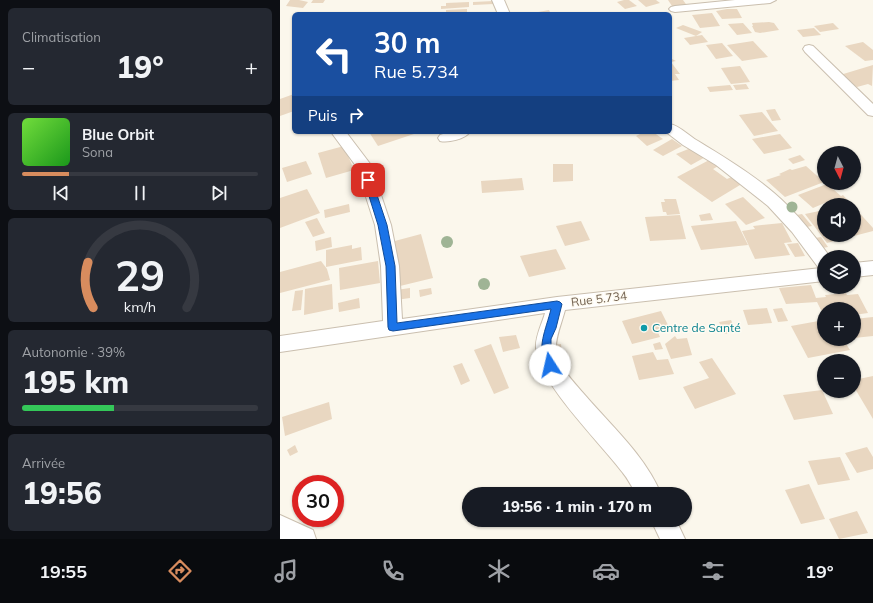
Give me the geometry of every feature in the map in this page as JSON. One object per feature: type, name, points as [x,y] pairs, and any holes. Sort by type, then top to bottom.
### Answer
[{"type":"street","points":[[498,0],[503,12]]},
{"type":"street","points":[[674,9],[770,0]]},
{"type":"street","points":[[809,49],[873,112]]},
{"type":"street","points":[[672,130],[760,191],[785,214],[817,253]]},
{"type":"street","points":[[340,134],[363,165],[383,225],[390,266],[393,327]]},
{"type":"street","points":[[445,138],[457,134]]},
{"type":"street","points":[[861,269],[873,268]]},
{"type":"street","name":"Rue 5.734","points":[[280,344],[557,304],[817,275]]},
{"type":"street","points":[[557,304],[551,328],[546,339],[546,349],[550,365],[563,384],[632,466],[645,487]]},
{"type":"street","points":[[280,527],[304,539]]},
{"type":"street","points":[[667,527],[673,539]]},
{"type":"building","points":[[290,0],[308,2],[303,8],[286,6]]},
{"type":"building","points":[[313,0],[325,0],[323,3],[311,3]]},
{"type":"building","points":[[629,0],[637,6],[625,9],[617,2]]},
{"type":"building","points":[[638,0],[656,0],[660,3],[646,7]]},
{"type":"building","points":[[668,0],[683,0],[688,7],[674,9]]},
{"type":"building","points":[[494,1],[494,4],[473,5],[473,2]]},
{"type":"building","points":[[469,2],[469,7],[441,9],[441,6],[446,6],[446,3]]},
{"type":"building","points":[[467,9],[467,12],[446,12],[446,10]]},
{"type":"building","points":[[737,9],[742,18],[722,19],[716,11]]},
{"type":"building","points":[[549,10],[550,12],[538,12]]},
{"type":"building","points":[[712,13],[720,26],[700,28],[692,15]]},
{"type":"building","points":[[743,23],[752,33],[737,35],[728,24]]},
{"type":"building","points":[[752,23],[774,23],[779,30],[760,33],[755,32],[752,26]]},
{"type":"building","points":[[833,23],[839,29],[820,32],[814,26]]},
{"type":"building","points":[[683,25],[702,32],[696,36],[676,28]]},
{"type":"building","points":[[814,28],[821,35],[803,37],[797,30]]},
{"type":"building","points":[[702,35],[708,42],[690,45],[684,38]]},
{"type":"building","points":[[753,41],[768,57],[742,61],[727,45]]},
{"type":"building","points":[[863,42],[873,50],[873,60],[865,61],[845,46]]},
{"type":"building","points":[[722,43],[733,56],[716,59],[706,45]]},
{"type":"building","points":[[672,63],[680,74],[675,74],[679,80],[672,81]]},
{"type":"building","points":[[873,65],[872,86],[868,84],[857,87],[840,75]]},
{"type":"building","points":[[740,66],[750,82],[731,84],[721,68]]},
{"type":"building","points":[[746,84],[749,89],[736,90],[733,85]]},
{"type":"building","points":[[730,85],[733,90],[710,92],[707,87]]},
{"type":"building","points":[[292,95],[292,112],[280,116],[280,99]]},
{"type":"building","points":[[775,109],[781,120],[772,121],[766,110]]},
{"type":"building","points":[[762,112],[778,131],[754,136],[739,115]]},
{"type":"building","points":[[370,134],[414,134],[378,146]]},
{"type":"building","points":[[640,134],[656,134],[663,139],[647,146],[636,136]]},
{"type":"building","points":[[780,134],[792,148],[764,154],[752,139]]},
{"type":"building","points":[[672,139],[682,146],[663,156],[653,150]]},
{"type":"building","points":[[344,146],[354,170],[326,178],[318,153]]},
{"type":"building","points":[[696,146],[709,155],[691,165],[676,154]]},
{"type":"building","points":[[800,155],[805,160],[793,164],[788,159]]},
{"type":"building","points":[[713,158],[722,164],[713,169],[727,179],[736,175],[745,182],[712,202],[677,177]]},
{"type":"building","points":[[306,161],[312,174],[287,182],[282,168]]},
{"type":"building","points":[[553,164],[573,164],[573,181],[553,182]]},
{"type":"building","points":[[806,166],[817,176],[817,185],[785,197],[766,180],[781,175],[779,174],[790,169],[792,170]]},
{"type":"building","points":[[522,178],[524,190],[482,193],[481,181]]},
{"type":"building","points":[[817,188],[817,190],[834,190],[846,198],[817,198],[817,206],[813,208],[798,195]]},
{"type":"building","points":[[307,189],[320,213],[280,228],[280,198]]},
{"type":"building","points":[[743,197],[765,218],[746,225],[725,204]]},
{"type":"building","points":[[664,199],[676,199],[680,214],[667,215],[666,212],[663,212],[661,202],[665,202]]},
{"type":"building","points":[[349,204],[350,212],[325,218],[324,210]]},
{"type":"building","points":[[817,211],[817,230],[805,214]]},
{"type":"building","points":[[710,213],[713,220],[701,221],[699,215]]},
{"type":"building","points":[[802,214],[812,226],[801,228],[791,216]]},
{"type":"building","points":[[680,215],[686,239],[650,241],[645,217]]},
{"type":"building","points":[[861,215],[873,228],[873,231],[861,234]]},
{"type":"building","points":[[317,218],[325,233],[313,237],[305,222]]},
{"type":"building","points":[[581,221],[590,240],[565,246],[556,226]]},
{"type":"building","points":[[736,221],[748,245],[701,250],[691,226]]},
{"type":"building","points":[[782,223],[792,242],[784,243],[790,255],[755,259],[742,231],[755,229],[753,226]]},
{"type":"building","points":[[421,234],[433,278],[400,286],[391,242]]},
{"type":"building","points":[[331,237],[332,247],[316,251],[315,241]]},
{"type":"building","points":[[817,238],[817,242],[824,242],[828,247],[817,249],[809,239]]},
{"type":"building","points":[[798,243],[805,256],[795,257],[787,244]]},
{"type":"building","points":[[352,245],[352,249],[361,247],[362,260],[326,267],[326,250]]},
{"type":"building","points":[[556,249],[566,269],[529,277],[520,256]]},
{"type":"building","points":[[321,261],[327,269],[330,280],[280,293],[280,272]]},
{"type":"building","points":[[378,261],[380,283],[340,290],[339,268]]},
{"type":"building","points":[[332,284],[333,309],[304,315],[305,289]]},
{"type":"building","points":[[811,285],[816,298],[836,294],[858,294],[868,313],[861,314],[861,302],[786,304],[779,288]]},
{"type":"building","points":[[410,288],[410,298],[396,300],[396,290]]},
{"type":"building","points":[[431,288],[432,294],[420,297],[419,290]]},
{"type":"building","points":[[303,290],[301,310],[292,311],[295,291]]},
{"type":"building","points":[[359,298],[360,308],[339,312],[338,303]]},
{"type":"building","points":[[767,308],[772,323],[748,325],[743,310]]},
{"type":"building","points":[[782,308],[788,321],[778,322],[773,309]]},
{"type":"building","name":"Centre de Santé","points":[[661,311],[669,327],[657,330],[660,337],[632,344],[622,321]]},
{"type":"building","points":[[873,317],[873,336],[861,337],[861,318]]},
{"type":"building","points":[[731,320],[736,331],[725,334],[719,322]]},
{"type":"building","points":[[817,321],[817,346],[847,346],[850,350],[829,354],[817,354],[817,356],[808,358],[791,326]]},
{"type":"building","points":[[516,335],[520,348],[503,352],[499,337]]},
{"type":"building","points":[[675,336],[677,339],[687,338],[692,355],[671,359],[665,344]]},
{"type":"building","points":[[660,342],[663,349],[655,350],[653,344]]},
{"type":"building","points":[[491,344],[509,388],[494,394],[474,350]]},
{"type":"building","points":[[561,344],[562,354],[552,355],[551,345]]},
{"type":"building","points":[[653,352],[657,360],[668,359],[674,374],[639,380],[632,356]]},
{"type":"building","points":[[712,358],[736,394],[695,409],[683,387],[709,378],[699,362]]},
{"type":"building","points":[[462,363],[470,381],[461,385],[453,366]]},
{"type":"building","points":[[873,376],[873,419],[861,398],[861,379]]},
{"type":"building","points":[[817,391],[817,398],[826,398],[833,414],[794,420],[783,395]]},
{"type":"building","points":[[329,402],[332,419],[285,436],[282,417]]},
{"type":"building","points":[[295,445],[298,452],[290,456],[287,450]]},
{"type":"building","points":[[867,447],[873,457],[873,469],[857,473],[845,453]]},
{"type":"building","points":[[840,457],[850,480],[818,485],[808,461]]},
{"type":"building","points":[[809,484],[825,519],[801,524],[785,490]]},
{"type":"building","points":[[857,511],[868,533],[839,539],[829,519]]},
{"type":"place","name":"Centre de Santé","points":[[644,328]]},
{"type":"route","points":[[368,180],[383,225],[390,266],[393,327],[557,304],[551,328],[546,339],[546,349],[550,365]]}]
